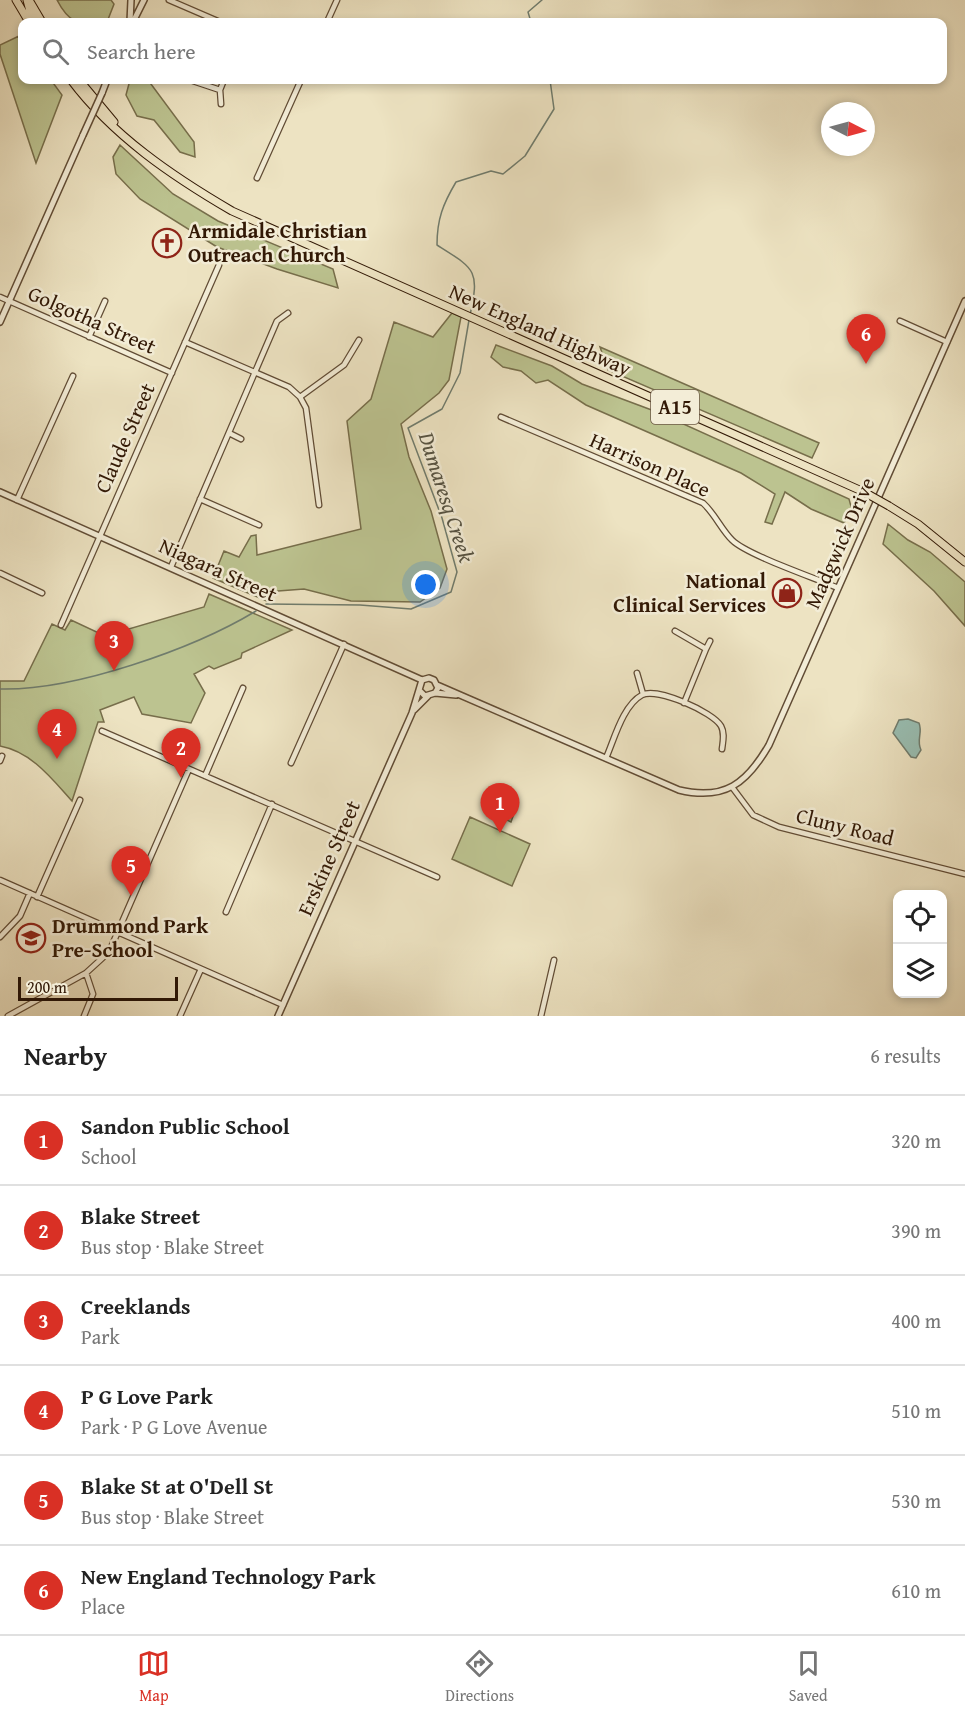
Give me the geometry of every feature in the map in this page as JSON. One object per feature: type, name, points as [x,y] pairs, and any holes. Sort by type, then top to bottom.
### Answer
[{"type":"highway","points":[[16,0],[28,18]]},
{"type":"highway","points":[[28,1],[30,18]]},
{"type":"highway","points":[[28,1],[39,18]]},
{"type":"highway","name":"New England Highway","points":[[73,84],[102,117],[134,143],[190,186],[232,211],[864,492],[918,524],[965,562]]},
{"type":"highway","name":"New England Highway","points":[[82,84],[134,143]]},
{"type":"street","points":[[131,0],[132,18]]},
{"type":"street","points":[[134,18],[144,0]]},
{"type":"street","points":[[169,0],[211,18]]},
{"type":"street","points":[[329,18],[337,0]]},
{"type":"street","points":[[0,322],[105,84]]},
{"type":"street","points":[[202,84],[219,90]]},
{"type":"street","points":[[221,104],[219,90],[222,84]]},
{"type":"street","points":[[257,178],[299,84]]},
{"type":"street","name":"Claude Street","points":[[61,625],[219,265]]},
{"type":"street","name":"Golgotha Street","points":[[0,297],[172,373]]},
{"type":"street","points":[[89,337],[105,301]]},
{"type":"street","name":"Madgwick Drive","points":[[732,787],[749,774],[769,745],[965,301]]},
{"type":"street","points":[[171,567],[277,321],[288,313]]},
{"type":"street","points":[[900,321],[947,342]]},
{"type":"street","points":[[300,397],[344,365],[358,340]]},
{"type":"street","points":[[185,342],[289,387],[300,397],[309,421],[320,505]]},
{"type":"street","points":[[17,500],[73,376]]},
{"type":"street","name":"Harrison Place","points":[[501,417],[703,503],[715,514],[732,540],[750,551],[838,588]]},
{"type":"street","points":[[229,433],[241,439]]},
{"type":"street","name":"Niagara Street","points":[[0,492],[422,680]]},
{"type":"street","points":[[200,499],[259,525]]},
{"type":"street","points":[[0,573],[42,593]]},
{"type":"street","points":[[675,630],[706,649]]},
{"type":"street","points":[[684,703],[710,641]]},
{"type":"street","points":[[291,763],[344,644]]},
{"type":"street","points":[[637,673],[643,694]]},
{"type":"street","points":[[463,696],[435,693],[428,696],[419,690],[422,680],[432,678],[437,685],[463,696],[606,759],[686,791],[711,793],[732,787]]},
{"type":"street","points":[[435,693],[437,685]]},
{"type":"street","points":[[205,776],[243,688]]},
{"type":"street","name":"Erskine Street","points":[[278,1016],[412,713],[419,690]]},
{"type":"street","points":[[606,759],[628,712],[643,694],[656,693],[684,703],[715,719],[722,727],[722,748]]},
{"type":"street","name":"Erskine Street","points":[[412,713],[428,696]]},
{"type":"street","points":[[102,731],[437,877]]},
{"type":"street","points":[[8,1016],[86,973],[109,952],[189,769]]},
{"type":"street","name":"Cluny Road","points":[[732,787],[753,815],[779,827],[965,874]]},
{"type":"street","points":[[38,897],[80,800]]},
{"type":"street","points":[[226,912],[272,804]]},
{"type":"street","points":[[0,880],[283,1005]]},
{"type":"street","points":[[0,937],[20,916],[30,893]]},
{"type":"street","points":[[541,1016],[554,960]]},
{"type":"street","points":[[180,1016],[201,969]]},
{"type":"street","points":[[84,1016],[93,994],[86,973]]},
{"type":"green space","points":[[57,0],[111,0],[114,4],[109,18],[71,18]]},
{"type":"green space","points":[[18,36],[18,84],[54,84],[62,95],[36,163],[0,54],[0,45]]},
{"type":"green space","points":[[129,84],[151,84],[194,142],[195,157],[180,152],[154,120],[137,116],[126,95]]},
{"type":"green space","points":[[120,145],[173,194],[218,221],[333,269],[338,288],[217,247],[140,199],[116,174],[113,157]]},
{"type":"green space","points":[[452,313],[461,317],[449,380],[439,393],[401,424],[409,457],[431,511],[447,569],[440,588],[420,602],[351,601],[304,589],[278,591],[267,601],[213,578],[224,551],[239,557],[251,536],[256,535],[257,555],[361,529],[347,421],[371,399],[394,322],[433,337]]},
{"type":"green space","points":[[496,345],[552,366],[582,384],[657,412],[849,499],[852,510],[844,523],[811,509],[785,492],[772,524],[765,522],[775,494],[741,473],[586,405],[548,380],[536,383],[521,371],[503,367],[491,357]]},
{"type":"green space","points":[[600,347],[819,443],[812,458],[608,370]]},
{"type":"green space","points":[[888,524],[908,540],[930,552],[965,582],[965,626],[934,591],[883,544]]},
{"type":"green space","points":[[209,594],[292,630],[242,653],[241,658],[214,669],[209,666],[194,674],[205,693],[191,723],[142,714],[134,697],[100,710],[104,722],[98,722],[72,801],[32,760],[0,746],[0,681],[24,681],[52,624],[65,630],[71,620],[105,636],[204,607]]},
{"type":"green space","points":[[493,798],[516,808],[511,822],[487,811]]},
{"type":"green space","points":[[470,817],[530,844],[512,886],[452,859]]},
{"type":"water","points":[[908,719],[919,723],[920,727],[921,750],[916,758],[911,757],[893,733],[899,720]]},
{"type":"waterway","name":"Dumaresq Creek","points":[[530,18],[528,12],[542,0]]},
{"type":"waterway","name":"Dumaresq Creek","points":[[470,315],[474,288],[472,272],[460,260],[437,245],[442,212],[456,182],[491,171],[503,174],[525,156],[554,109],[551,84]]},
{"type":"waterway","name":"Dumaresq Creek","points":[[266,604],[360,605],[411,609],[451,592],[457,572],[442,518],[408,428],[442,409],[460,373],[469,320]]},
{"type":"waterway","name":"Dumaresq Creek","points":[[0,689],[30,688],[62,683],[132,665],[200,640],[256,611]]},
{"type":"place","name":"Armidale Christian Outreach Church","points":[[167,243]]},
{"type":"place","name":"New England Technology Park","points":[[866,364]]},
{"type":"place","name":"National Clinical Services","points":[[787,593]]},
{"type":"place","name":"Creeklands","points":[[114,671]]},
{"type":"place","name":"P G Love Park","points":[[57,759]]},
{"type":"place","name":"Blake Street","points":[[181,778]]},
{"type":"place","name":"Sandon Public School","points":[[500,833]]},
{"type":"place","name":"Blake St at O'Dell St","points":[[131,896]]},
{"type":"place","name":"Drummond Park Pre-School","points":[[31,938]]}]
